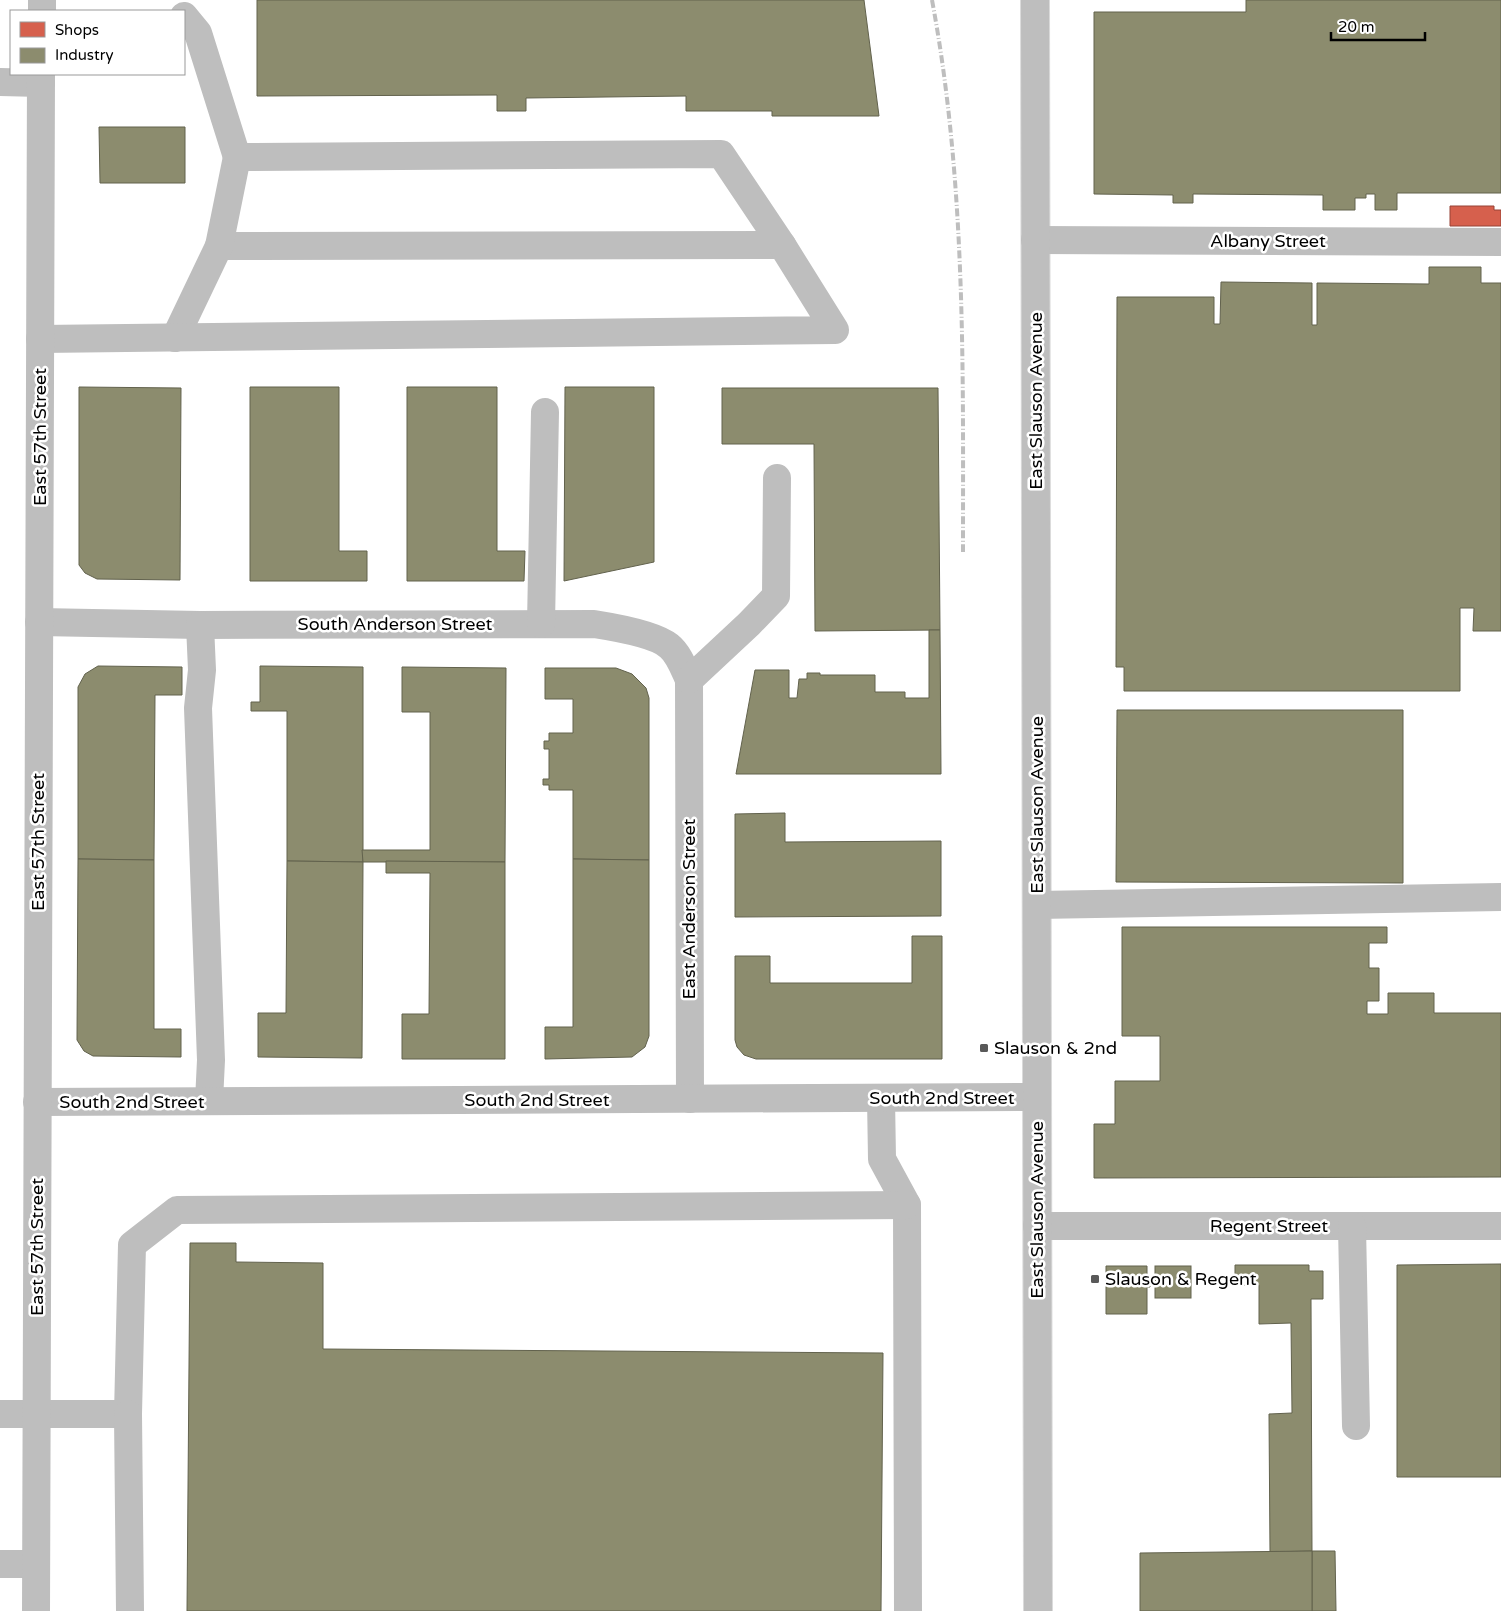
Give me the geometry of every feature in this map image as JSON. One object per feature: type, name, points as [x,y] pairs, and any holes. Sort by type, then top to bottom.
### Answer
[{"type":"street","points":[[171,0],[179,10]]},
{"type":"street","name":"East Slauson Avenue","points":[[1035,0],[1038,1611]]},
{"type":"street","points":[[174,338],[219,246],[237,157],[198,33],[185,17]]},
{"type":"street","points":[[0,82],[42,78]]},
{"type":"street","name":"East 57th Street","points":[[36,1611],[42,78]]},
{"type":"street","points":[[40,339],[835,330],[782,245],[721,154],[237,157]]},
{"type":"street","name":"Albany Street","points":[[1035,240],[1501,242]]},
{"type":"street","points":[[219,246],[782,245]]},
{"type":"street","points":[[541,624],[545,412]]},
{"type":"street","points":[[689,680],[750,624],[776,596],[777,478]]},
{"type":"street","name":"South Anderson Street","points":[[39,622],[200,625],[594,624],[623,628],[669,646],[680,661],[689,680],[688,718]]},
{"type":"street","points":[[200,625],[202,670],[198,708],[211,1050],[209,1101]]},
{"type":"street","name":"East Anderson Street","points":[[688,718],[690,1099]]},
{"type":"street","points":[[1037,905],[1501,897]]},
{"type":"street","name":"South 2nd Street","points":[[37,1102],[1037,1097]]},
{"type":"street","points":[[882,1098],[882,1159],[907,1204],[908,1611]]},
{"type":"street","points":[[130,1611],[128,1414],[132,1245],[177,1210],[907,1204]]},
{"type":"street","name":"Regent Street","points":[[1037,1226],[1501,1226]]},
{"type":"street","points":[[1352,1226],[1356,1426]]},
{"type":"street","points":[[0,1414],[128,1414]]},
{"type":"street","points":[[0,1564],[36,1564]]},
{"type":"building: Shops","points":[[1450,206],[1494,206],[1494,210],[1501,210],[1501,226],[1450,226]]},
{"type":"building: Industry","points":[[257,0],[864,0],[879,116],[772,116],[772,111],[686,111],[686,96],[526,98],[526,111],[497,111],[497,95],[257,96]]},
{"type":"building: Industry","points":[[1246,0],[1501,0],[1501,193],[1397,193],[1397,210],[1375,210],[1375,194],[1366,194],[1366,198],[1355,198],[1355,210],[1323,210],[1323,195],[1193,194],[1193,203],[1173,203],[1173,195],[1094,194],[1094,12],[1246,12]]},
{"type":"building: Industry","points":[[99,127],[185,127],[185,183],[100,183]]},
{"type":"building: Industry","points":[[1429,267],[1481,267],[1481,283],[1501,283],[1501,631],[1473,631],[1474,608],[1460,608],[1460,691],[1124,691],[1124,667],[1116,667],[1117,297],[1214,297],[1214,324],[1220,324],[1221,282],[1312,283],[1312,325],[1317,325],[1317,283],[1429,284]]},
{"type":"building: Industry","points":[[79,387],[181,388],[180,580],[97,579],[85,573],[79,565]]},
{"type":"building: Industry","points":[[250,387],[339,387],[339,551],[367,551],[367,581],[250,581]]},
{"type":"building: Industry","points":[[407,387],[497,387],[497,551],[525,551],[524,581],[407,581]]},
{"type":"building: Industry","points":[[565,387],[654,387],[654,562],[564,581]]},
{"type":"building: Industry","points":[[722,388],[938,388],[940,630],[815,631],[814,444],[722,444]]},
{"type":"building: Industry","points":[[929,630],[940,630],[941,774],[736,774],[755,670],[789,670],[789,698],[797,698],[799,679],[807,679],[807,673],[820,673],[820,675],[875,675],[875,692],[905,692],[905,698],[929,698]]},
{"type":"building: Industry","points":[[98,666],[182,667],[182,695],[155,695],[154,860],[78,859],[78,687],[85,674]]},
{"type":"building: Industry","points":[[260,666],[363,667],[363,862],[287,861],[287,711],[251,711],[251,702],[260,702]]},
{"type":"building: Industry","points":[[402,667],[506,668],[505,862],[363,862],[362,850],[430,850],[430,712],[402,712]]},
{"type":"building: Industry","points":[[545,668],[616,668],[632,674],[646,688],[649,698],[649,860],[573,859],[573,790],[549,790],[549,785],[543,785],[543,779],[549,779],[549,749],[544,749],[544,741],[549,741],[549,733],[573,733],[573,699],[545,699]]},
{"type":"building: Industry","points":[[1117,710],[1403,710],[1403,883],[1116,882]]},
{"type":"building: Industry","points":[[785,813],[785,842],[941,841],[941,916],[735,917],[735,814]]},
{"type":"building: Industry","points":[[78,859],[154,860],[154,1029],[181,1029],[181,1057],[93,1056],[84,1051],[77,1040]]},
{"type":"building: Industry","points":[[573,859],[649,860],[649,1036],[645,1047],[632,1057],[545,1059],[545,1027],[573,1027]]},
{"type":"building: Industry","points":[[287,861],[363,862],[362,1058],[258,1057],[258,1013],[286,1013]]},
{"type":"building: Industry","points":[[386,861],[505,862],[505,1059],[402,1059],[402,1014],[429,1014],[430,873],[386,873]]},
{"type":"building: Industry","points":[[1122,927],[1387,927],[1387,943],[1369,943],[1369,968],[1379,968],[1379,1001],[1367,1001],[1367,1014],[1388,1014],[1388,993],[1434,993],[1434,1013],[1501,1013],[1501,1177],[1094,1178],[1094,1124],[1115,1124],[1115,1081],[1160,1081],[1160,1036],[1122,1036]]},
{"type":"building: Industry","points":[[912,936],[942,936],[942,1059],[756,1059],[744,1055],[737,1047],[735,1040],[735,956],[770,956],[770,983],[912,983]]},
{"type":"building: Industry","points":[[190,1243],[236,1243],[236,1262],[323,1263],[323,1349],[883,1353],[881,1611],[187,1611]]},
{"type":"building: Industry","points":[[1501,1264],[1501,1477],[1397,1477],[1397,1265]]},
{"type":"building: Industry","points":[[1235,1265],[1309,1265],[1309,1271],[1323,1271],[1323,1299],[1311,1299],[1312,1551],[1270,1552],[1269,1414],[1292,1413],[1291,1323],[1259,1324],[1259,1285],[1235,1285]]},
{"type":"building: Industry","points":[[1106,1266],[1147,1266],[1147,1279],[1150,1279],[1150,1287],[1147,1287],[1147,1314],[1106,1314]]},
{"type":"building: Industry","points":[[1155,1266],[1191,1266],[1191,1298],[1155,1298]]},
{"type":"building: Industry","points":[[1312,1551],[1335,1551],[1336,1611],[1312,1611]]},
{"type":"building: Industry","points":[[1312,1551],[1312,1611],[1140,1611],[1140,1553]]},
{"type":"railway","points":[[932,0],[943,68],[957,206],[962,344],[963,552]]},
{"type":"place","name":"Slauson & 2nd","points":[[984,1048]]},
{"type":"place","name":"Slauson & Regent","points":[[1095,1279]]}]
